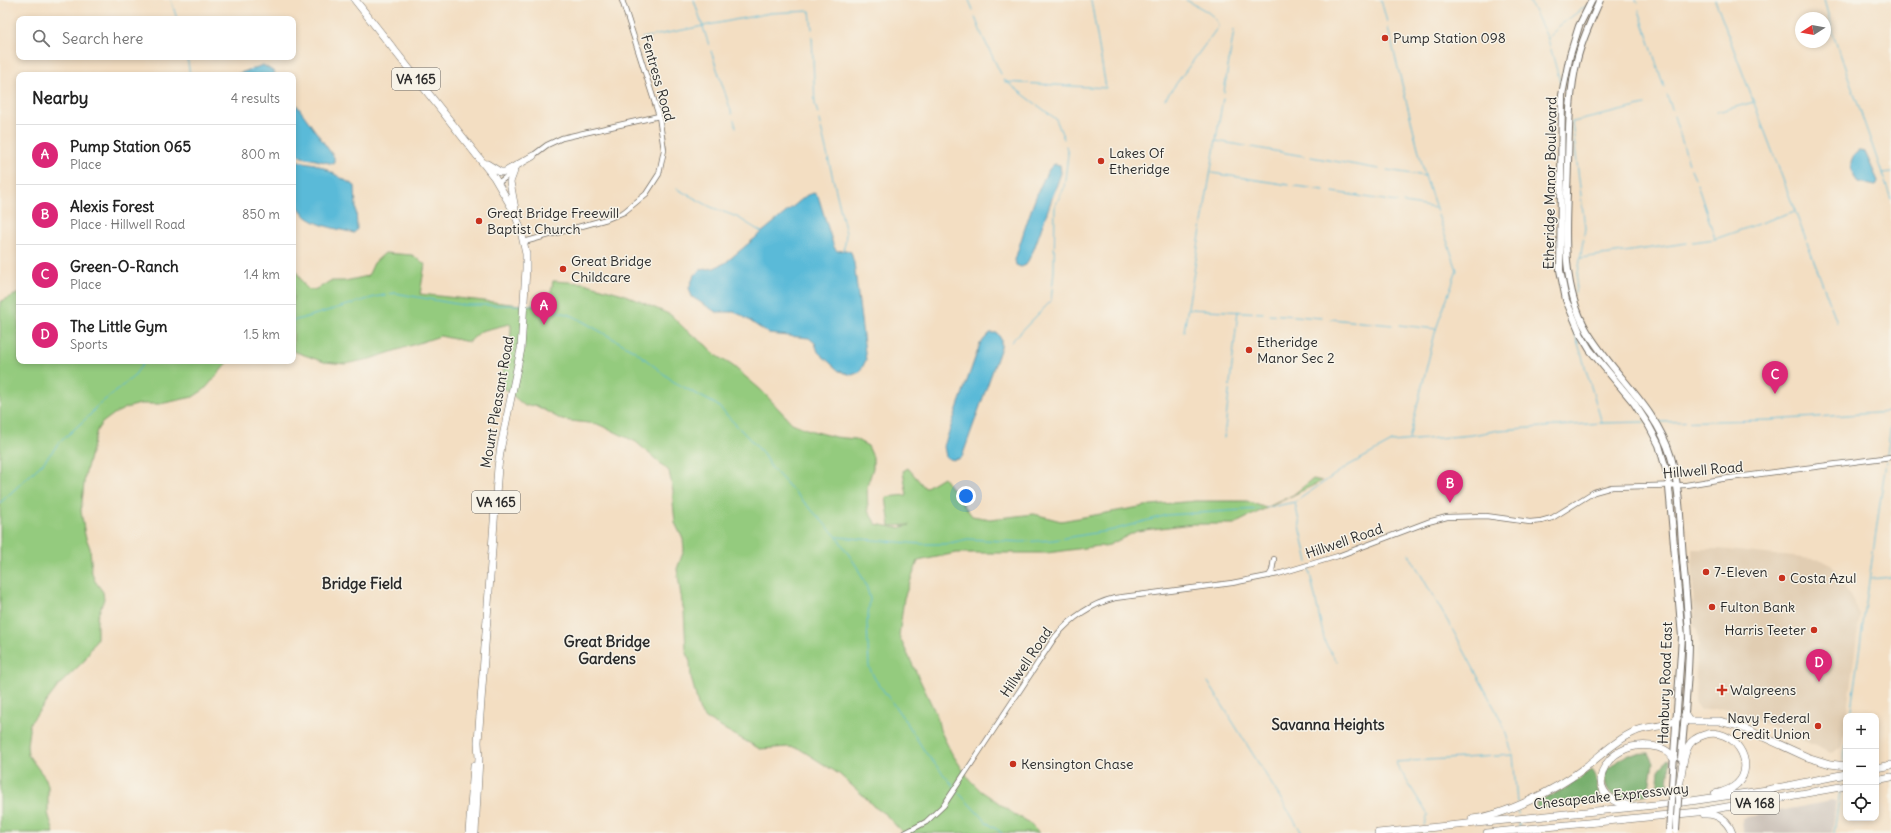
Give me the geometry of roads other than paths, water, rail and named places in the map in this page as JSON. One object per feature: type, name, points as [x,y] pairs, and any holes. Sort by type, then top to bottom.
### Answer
[{"type":"highway","name":"Mount Pleasant Road","points":[[355,0],[479,157],[498,184],[515,213],[526,254],[523,322],[518,369],[499,462],[478,742],[471,793],[469,833]]},
{"type":"highway","points":[[479,157],[488,166],[503,172],[508,171],[522,161],[533,156]]},
{"type":"highway","points":[[514,171],[510,182],[515,213]]},
{"type":"highway","points":[[1685,715],[1689,721],[1719,721],[1739,726],[1807,757],[1830,764],[1843,766]]},
{"type":"highway","points":[[1426,828],[1455,821],[1475,819],[1529,800],[1569,779],[1630,734],[1650,727],[1668,725],[1677,718]]},
{"type":"highway","points":[[1676,786],[1688,748],[1695,739],[1714,733],[1724,735],[1733,740],[1742,753],[1744,762],[1743,770],[1738,783],[1724,792],[1693,800]]},
{"type":"highway","name":"Mount Pleasant Road","points":[[475,833],[479,758],[478,742]]},
{"type":"highway","points":[[1635,807],[1618,803],[1610,798],[1605,792],[1602,783],[1602,774],[1604,765],[1609,758],[1619,751],[1644,745],[1658,747],[1669,752],[1674,759]]},
{"type":"highway","points":[[1879,768],[1890,766]]},
{"type":"highway","name":"Chesapeake Expressway","points":[[1378,833],[1693,800],[1768,790],[1843,775]]},
{"type":"highway","points":[[1879,779],[1891,777]]},
{"type":"highway","name":"Chesapeake Expressway","points":[[1487,833],[1740,806],[1843,787]]},
{"type":"highway","points":[[1664,815],[1712,814],[1725,822],[1732,833]]},
{"type":"main road","name":"Etheridge Manor Boulevard","points":[[1592,0],[1580,26],[1570,55],[1562,95],[1559,254],[1561,282],[1571,314],[1585,343],[1634,403],[1654,435],[1664,461],[1670,486]]},
{"type":"main road","name":"Etheridge Manor Boulevard","points":[[1600,0],[1584,36],[1577,59],[1570,102],[1566,227],[1570,286],[1580,316],[1595,344],[1661,432],[1670,456],[1677,486]]},
{"type":"main road","name":"Hanbury Road East","points":[[1670,486],[1682,637],[1674,759],[1676,786]]},
{"type":"main road","name":"Hanbury Road East","points":[[1673,832],[1676,786],[1685,715],[1688,652],[1688,614],[1677,486]]},
{"type":"street","name":"Fentress Road","points":[[524,242],[616,216],[636,203],[652,186],[662,167],[664,150],[659,116],[622,0]]},
{"type":"street","points":[[498,184],[547,145],[567,136],[659,116]]},
{"type":"street","name":"Hillwell Road","points":[[905,833],[926,822],[946,802],[1050,643],[1062,629],[1089,608],[1115,598],[1232,583],[1268,576],[1338,556],[1428,522],[1447,517],[1486,516],[1530,522],[1541,521],[1552,518],[1580,499],[1602,489],[1640,485],[1677,486],[1891,457]]},
{"type":"street","points":[[1268,576],[1272,571],[1274,559]]},
{"type":"water","points":[[263,65],[274,72],[243,72]]},
{"type":"water","points":[[296,104],[334,157],[334,164],[302,157],[296,154]]},
{"type":"water","points":[[1859,151],[1865,152],[1878,181],[1877,185],[1875,186],[1858,182],[1853,174],[1851,162],[1855,154]]},
{"type":"water","points":[[296,161],[315,164],[355,186],[357,229],[354,233],[324,226],[306,216],[296,205]]},
{"type":"water","points":[[1055,164],[1060,165],[1061,173],[1034,249],[1026,265],[1021,267],[1016,265],[1015,260],[1026,224],[1044,178]]},
{"type":"water","points":[[814,193],[818,196],[834,247],[837,251],[846,250],[851,252],[854,263],[866,360],[860,372],[852,375],[839,371],[818,352],[815,343],[809,338],[769,334],[734,312],[716,312],[692,297],[689,288],[694,276],[700,270],[714,268],[725,263],[807,195]]},
{"type":"water","points":[[990,333],[997,333],[1001,339],[1001,347],[962,457],[952,460],[946,457],[944,446],[980,344]]},
{"type":"waterway","points":[[171,0],[176,16]]},
{"type":"waterway","points":[[694,0],[709,45]]},
{"type":"waterway","points":[[969,0],[973,10]]},
{"type":"waterway","points":[[1005,82],[1106,88],[1091,0]]},
{"type":"waterway","points":[[1165,99],[1218,27],[1217,22],[1211,14],[1186,0]]},
{"type":"waterway","points":[[1381,0],[1387,22]]},
{"type":"waterway","points":[[1529,0],[1548,39],[1561,85]]},
{"type":"waterway","points":[[1715,0],[1837,322]]},
{"type":"waterway","points":[[1824,0],[1834,36],[1891,199]]},
{"type":"waterway","points":[[1548,39],[1559,26],[1586,6]]},
{"type":"waterway","points":[[1639,10],[1664,87]]},
{"type":"waterway","points":[[642,38],[770,13],[810,11],[812,29]]},
{"type":"waterway","points":[[975,17],[1001,74]]},
{"type":"waterway","points":[[1388,28],[1425,176],[1457,270],[1436,329],[1409,439]]},
{"type":"waterway","points":[[1224,92],[1234,30]]},
{"type":"waterway","points":[[812,36],[815,104],[818,114]]},
{"type":"waterway","points":[[711,51],[732,114]]},
{"type":"waterway","points":[[188,60],[190,72]]},
{"type":"waterway","points":[[1004,80],[1056,119],[1064,139]]},
{"type":"waterway","points":[[1667,95],[1672,109]]},
{"type":"waterway","points":[[1184,331],[1223,98]]},
{"type":"waterway","points":[[1565,98],[1568,106]]},
{"type":"waterway","points":[[1717,112],[1754,102]]},
{"type":"waterway","points":[[1573,122],[1645,105]]},
{"type":"waterway","points":[[1674,116],[1689,163]]},
{"type":"waterway","points":[[734,120],[736,127]]},
{"type":"waterway","points":[[819,120],[846,233],[843,250]]},
{"type":"waterway","points":[[1572,122],[1585,228],[1575,293]]},
{"type":"waterway","points":[[1216,141],[1304,156]]},
{"type":"waterway","points":[[1011,342],[1051,301],[1054,271],[1055,206],[1064,188],[1068,154],[1066,146]]},
{"type":"waterway","points":[[1311,157],[1379,169]]},
{"type":"waterway","points":[[1691,169],[1695,178]]},
{"type":"waterway","points":[[1387,170],[1425,176]]},
{"type":"waterway","points":[[1212,173],[1289,185]]},
{"type":"waterway","points":[[1882,174],[1891,173]]},
{"type":"waterway","points":[[1697,184],[1715,238]]},
{"type":"waterway","points":[[1295,186],[1324,190]]},
{"type":"waterway","points":[[677,189],[711,207],[737,217],[763,233]]},
{"type":"waterway","points":[[1333,192],[1397,202]]},
{"type":"waterway","points":[[1404,203],[1435,208]]},
{"type":"waterway","points":[[1693,242],[1715,239],[1795,211]]},
{"type":"waterway","points":[[1581,258],[1687,243]]},
{"type":"waterway","points":[[296,320],[375,297],[395,293],[462,305],[521,305]]},
{"type":"waterway","points":[[526,305],[536,305],[573,316],[635,351],[674,382],[717,405],[761,451],[771,467],[837,537],[857,567],[866,585],[870,599],[867,623],[869,667],[875,679],[909,726],[925,752],[954,787]]},
{"type":"waterway","points":[[1189,309],[1263,313]]},
{"type":"waterway","points":[[1224,438],[1238,311]]},
{"type":"waterway","points":[[1269,314],[1322,318]]},
{"type":"waterway","points":[[1331,319],[1392,325]]},
{"type":"waterway","points":[[1571,320],[1602,423]]},
{"type":"waterway","points":[[1399,325],[1436,329]]},
{"type":"waterway","points":[[0,503],[43,463],[59,443],[91,414],[95,408],[133,377],[143,364]]},
{"type":"waterway","points":[[1658,422],[1771,420],[1891,412]]},
{"type":"waterway","points":[[1266,508],[1295,502],[1346,467],[1392,442],[1472,435],[1499,430],[1602,423],[1644,422]]},
{"type":"waterway","points":[[1887,454],[1891,424]]},
{"type":"waterway","points":[[1850,713],[1886,461]]},
{"type":"waterway","points":[[1295,503],[1308,562]]},
{"type":"waterway","points":[[838,537],[922,544],[945,544],[968,539],[1021,542],[1053,540],[1113,530],[1167,515],[1259,509]]},
{"type":"waterway","points":[[1409,554],[1460,643],[1502,722],[1513,755],[1517,802]]},
{"type":"waterway","points":[[1309,569],[1325,643],[1337,662]]},
{"type":"waterway","points":[[1871,579],[1891,577]]},
{"type":"waterway","points":[[1208,682],[1302,833]]},
{"type":"waterway","points":[[1424,825],[1428,815],[1395,762],[1513,755]]},
{"type":"waterway","points":[[956,790],[986,822],[1002,833]]},
{"type":"waterway","points":[[1834,833],[1840,791]]},
{"type":"waterway","points":[[1517,808],[1518,814]]},
{"type":"place","name":"Pump Station 098","points":[[1385,38]]},
{"type":"place","name":"Lakes Of Etheridge","points":[[1101,161]]},
{"type":"place","name":"Great Bridge Freewill Baptist Church","points":[[479,221]]},
{"type":"place","name":"Great Bridge Childcare","points":[[563,269]]},
{"type":"place","name":"Pump Station 065","points":[[544,325]]},
{"type":"place","name":"Etheridge Manor Sec 2","points":[[1249,350]]},
{"type":"place","name":"Green-O-Ranch","points":[[1775,394]]},
{"type":"place","name":"Alexis Forest","points":[[1450,503]]},
{"type":"place","name":"7-Eleven","points":[[1706,572]]},
{"type":"place","name":"Costa Azul","points":[[1782,578]]},
{"type":"place","name":"Fulton Bank","points":[[1712,607]]},
{"type":"place","name":"Harris Teeter","points":[[1814,630]]},
{"type":"place","name":"The Little Gym","points":[[1819,682]]},
{"type":"place","name":"Walgreens","points":[[1722,690]]},
{"type":"place","name":"Navy Federal Credit Union","points":[[1818,726]]},
{"type":"place","name":"Kensington Chase","points":[[1013,764]]},
{"type":"district","name":"Bridge Field","points":[[362,584]]},
{"type":"district","name":"Great Bridge Gardens","points":[[607,650]]},
{"type":"district","name":"Savanna Heights","points":[[1328,725]]}]
